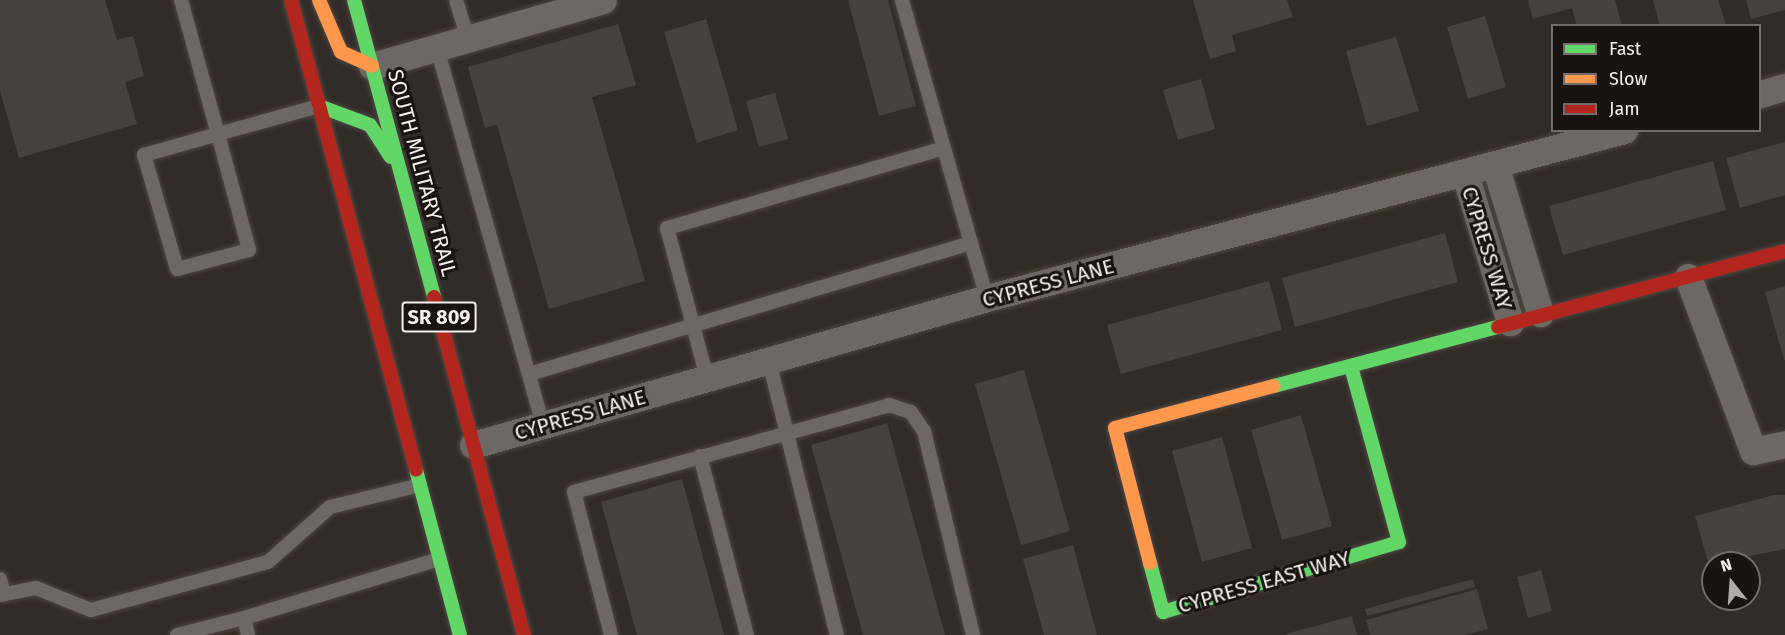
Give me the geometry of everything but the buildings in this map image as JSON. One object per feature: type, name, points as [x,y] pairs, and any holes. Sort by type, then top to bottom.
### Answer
[{"type":"main road","name":"SR 809","points":[[291,0],[460,635]]},
{"type":"main road","points":[[319,0],[326,28],[340,52],[372,66]]},
{"type":"main road","name":"SOUTH MILITARY TRAIL","points":[[354,0],[524,635]]},
{"type":"main road","points":[[319,106],[370,125],[400,171]]},
{"type":"main road","name":"CYPRESS EAST WAY","points":[[1351,366],[1399,542],[1163,612],[1114,428],[1351,366],[1540,313],[1785,251]]},
{"type":"main road","points":[[456,618],[469,635]]},
{"type":"street","points":[[372,66],[603,0]]},
{"type":"street","points":[[1761,94],[1785,87]]},
{"type":"street","name":"CYPRESS LANE","points":[[473,445],[987,298],[1465,174],[1617,132]]},
{"type":"street","name":"CYPRESS WAY","points":[[1495,165],[1540,313]]},
{"type":"street","name":"CYPRESS WAY","points":[[1465,174],[1510,322]]},
{"type":"street","points":[[1688,277],[1753,451],[1785,444]]},
{"type":"lane","points":[[181,0],[218,134],[249,249],[177,269],[144,154],[218,134],[319,106]]},
{"type":"lane","points":[[456,0],[468,39]]},
{"type":"lane","points":[[902,0],[987,298]]},
{"type":"lane","points":[[437,48],[543,425]]},
{"type":"lane","points":[[707,378],[667,228],[944,148]]},
{"type":"lane","points":[[529,374],[971,243]]},
{"type":"lane","points":[[769,361],[837,635]]},
{"type":"lane","points":[[611,635],[574,492],[889,405],[919,421],[973,635]]},
{"type":"lane","points":[[700,456],[747,635]]},
{"type":"lane","points":[[0,579],[2,595],[36,588],[91,610],[268,562],[330,507],[420,485]]},
{"type":"lane","points":[[177,635],[244,618],[440,559]]},
{"type":"lane","points":[[244,618],[248,635]]},
{"type":"traffic: fast","points":[[354,0],[434,297]]},
{"type":"traffic: fast","points":[[319,106],[370,125],[391,157]]},
{"type":"traffic: fast","points":[[1274,386],[1498,327]]},
{"type":"traffic: fast","points":[[1150,563],[1163,612],[1399,542],[1351,366]]},
{"type":"traffic: fast","points":[[416,470],[460,635]]},
{"type":"traffic: slow","points":[[319,0],[341,52],[372,66]]},
{"type":"traffic: slow","points":[[1150,563],[1115,428],[1274,386]]},
{"type":"traffic: jam","points":[[291,0],[416,470]]},
{"type":"traffic: jam","points":[[1498,327],[1785,251]]},
{"type":"traffic: jam","points":[[434,297],[524,635]]}]
